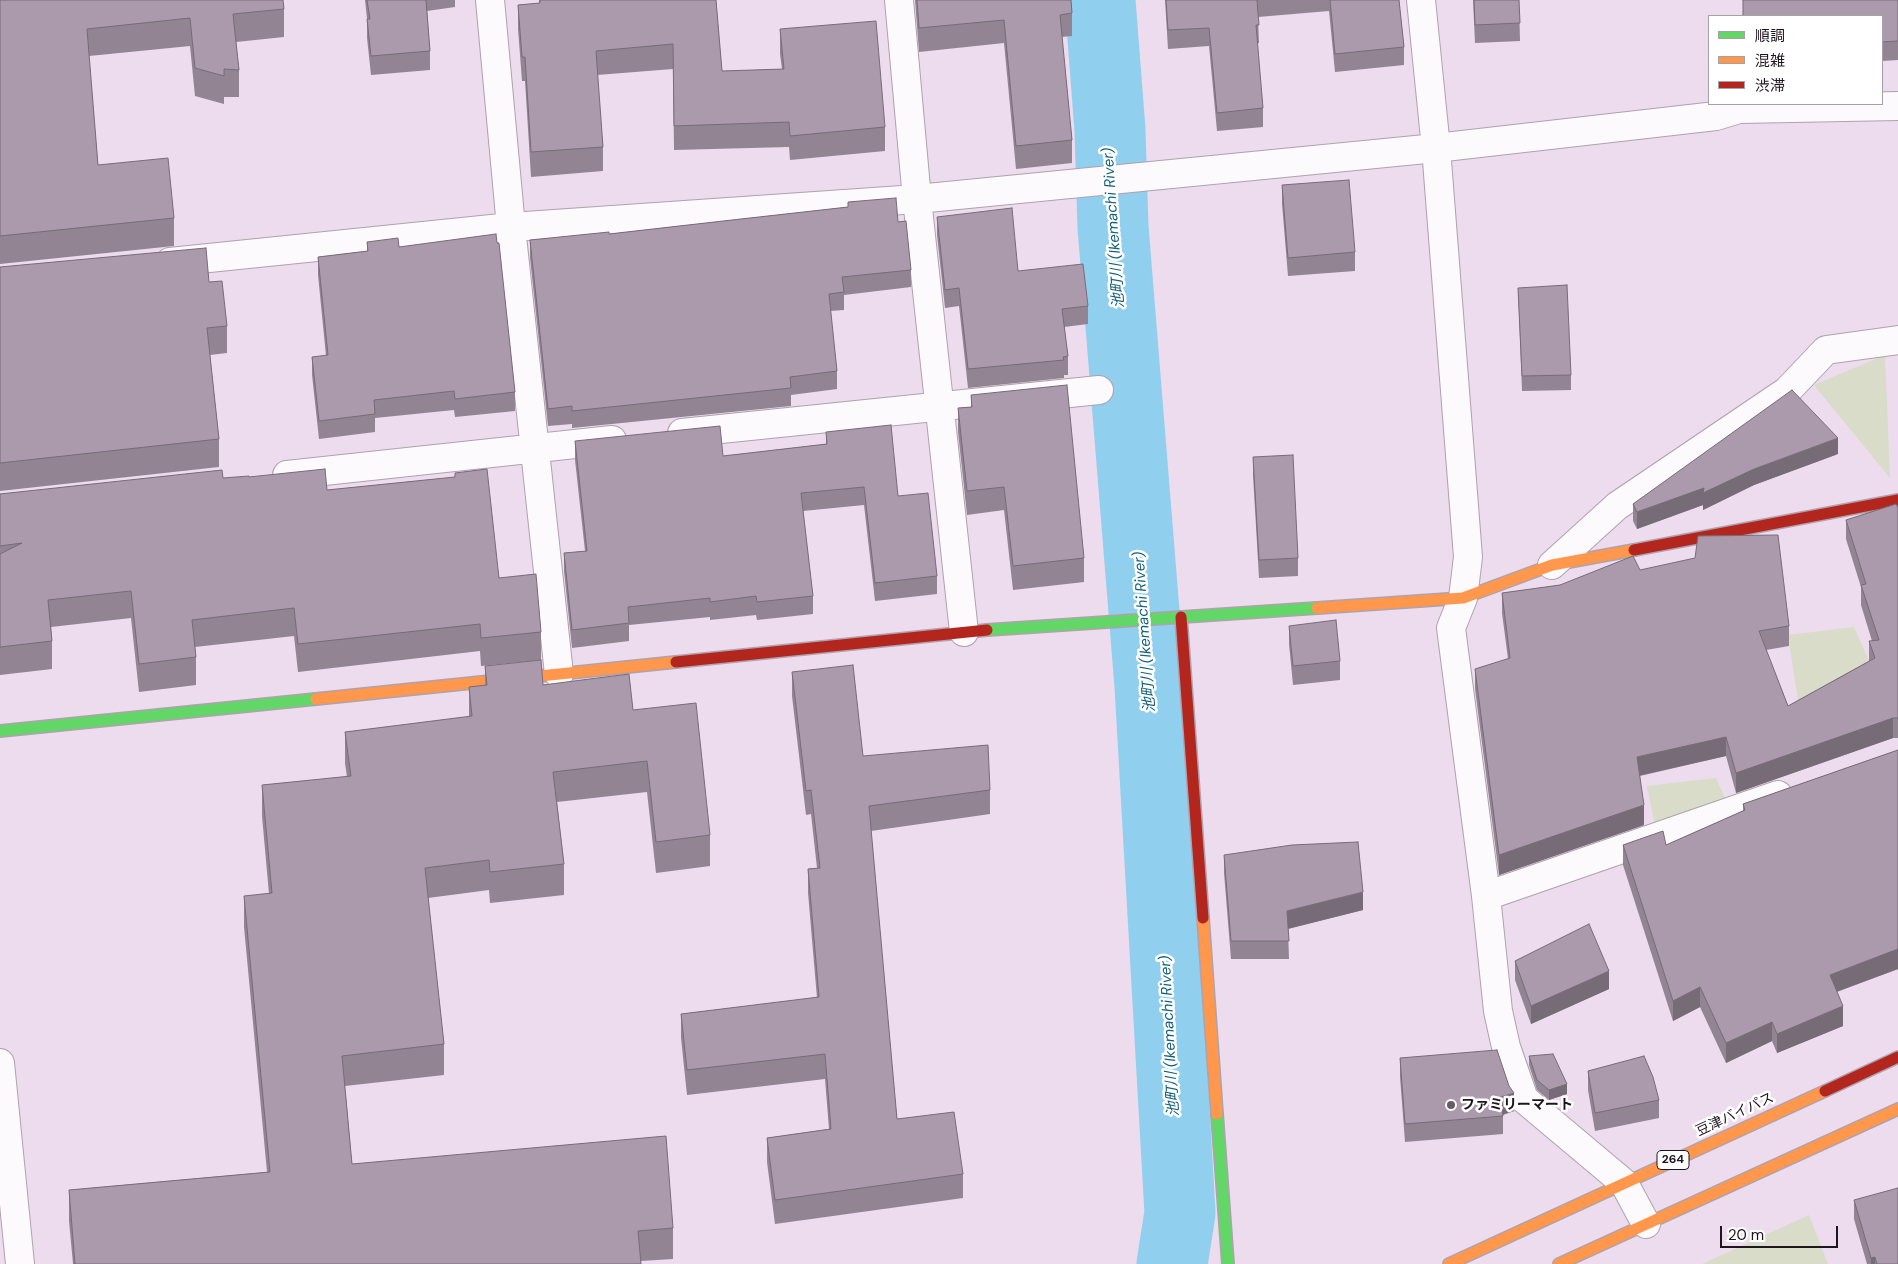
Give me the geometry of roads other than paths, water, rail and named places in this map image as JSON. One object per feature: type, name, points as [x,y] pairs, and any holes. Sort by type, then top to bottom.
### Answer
[{"type":"main road","points":[[0,730],[964,632],[1463,598],[1552,565],[1898,500]]},
{"type":"main road","points":[[1181,617],[1228,1264]]},
{"type":"main road","name":"豆津バイパス","points":[[1449,1264],[1898,1057]]},
{"type":"main road","points":[[1559,1264],[1898,1109]]},
{"type":"street","points":[[490,0],[511,227],[559,674]]},
{"type":"street","points":[[899,0],[917,199],[964,632]]},
{"type":"street","points":[[1422,0],[1436,148],[1468,557],[1463,598],[1451,628],[1486,896],[1498,1011],[1506,1047],[1524,1099],[1624,1183],[1646,1224]]},
{"type":"street","points":[[147,264],[511,227],[917,199],[1436,148],[1716,116],[1739,109],[1898,106]]},
{"type":"street","points":[[1552,565],[1617,506],[1787,391],[1826,350],[1898,340]]},
{"type":"street","points":[[267,478],[535,448],[1099,390]]},
{"type":"street","points":[[1486,896],[1804,786]]},
{"type":"street","points":[[0,1063],[20,1264]]},
{"type":"waterway","name":"池町川 (Ikemachi River)","points":[[1100,0],[1110,130],[1113,227],[1150,686],[1180,1213],[1172,1264]]},
{"type":"place","name":"ファミリーマート","points":[[1451,1105]]}]
